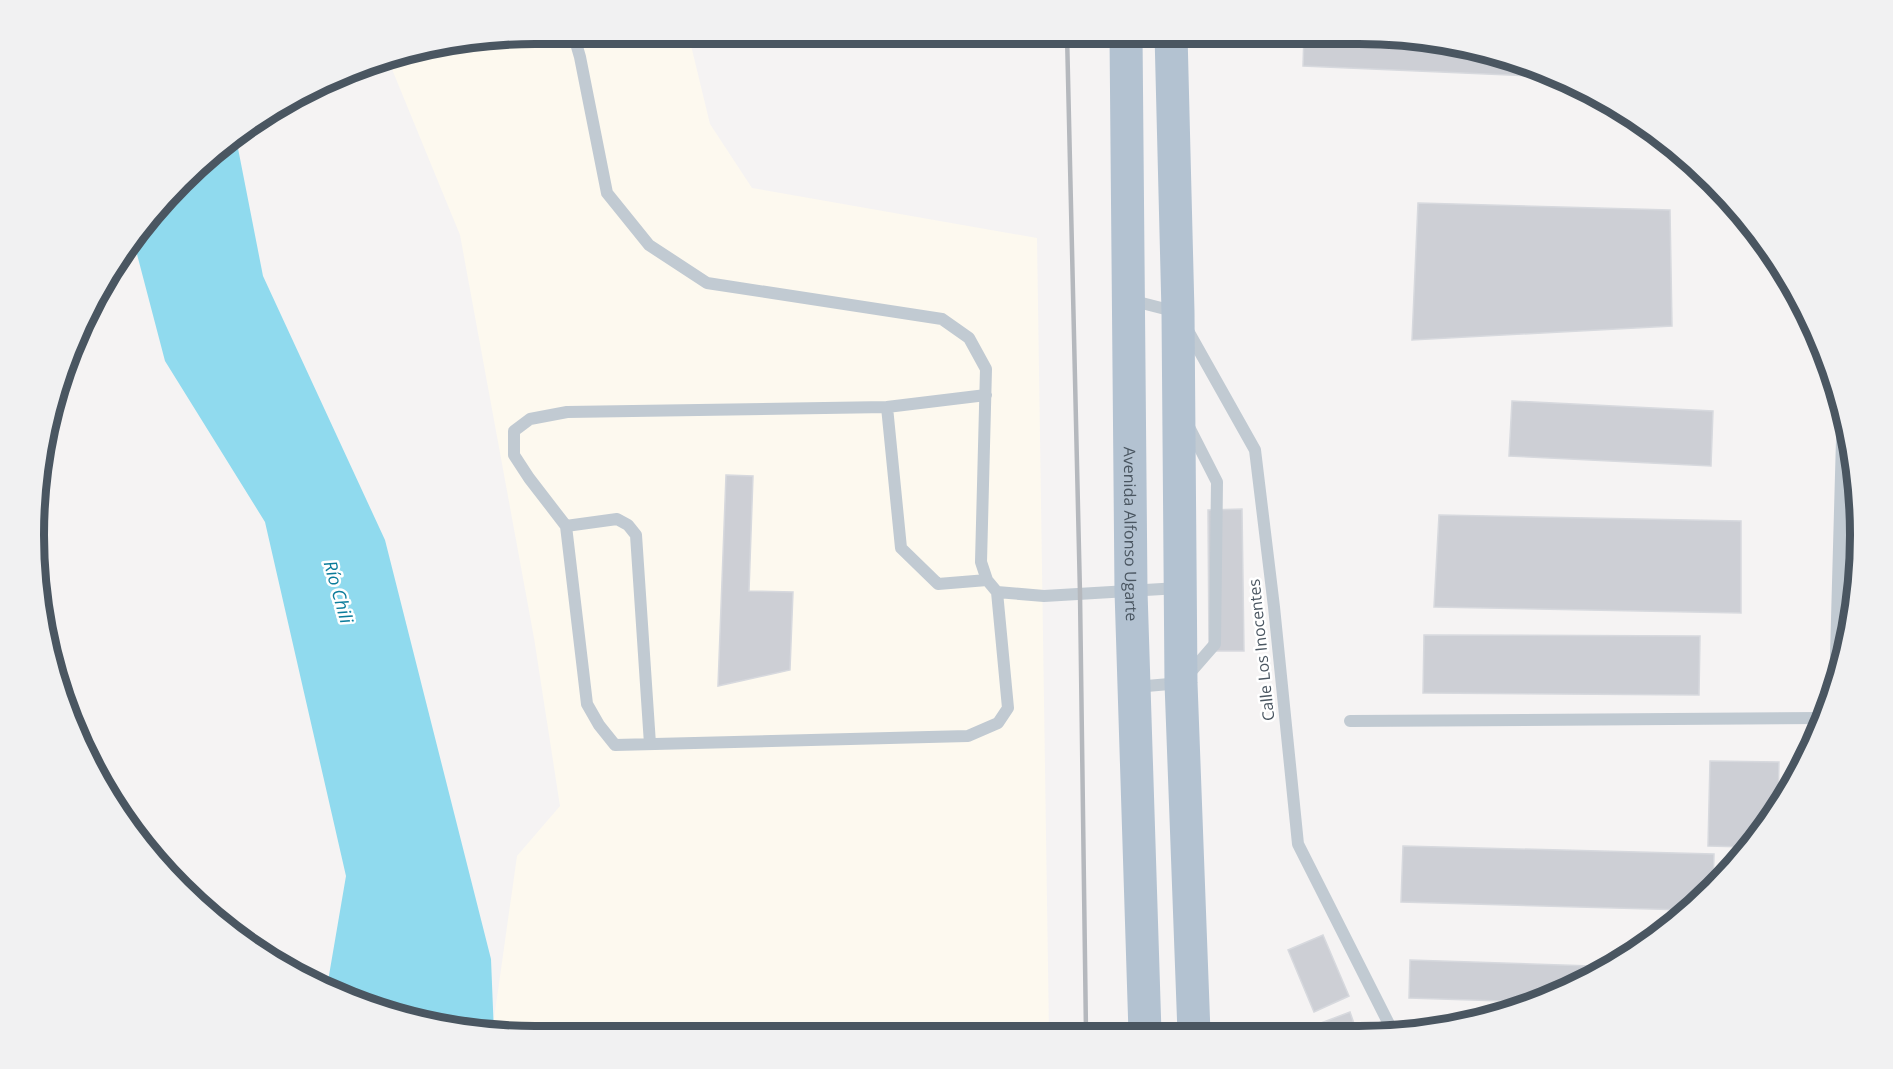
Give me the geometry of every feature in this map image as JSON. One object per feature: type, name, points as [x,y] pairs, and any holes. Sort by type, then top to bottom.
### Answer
[{"type":"main road","name":"Avenida Alfonso Ugarte","points":[[1126,44],[1131,591],[1145,1026]]},
{"type":"main road","points":[[1171,44],[1178,312],[1181,682],[1194,1026]]},
{"type":"street","points":[[1844,602],[1847,496]]},
{"type":"lane","points":[[576,44],[607,193],[649,245],[706,283],[942,319],[969,338],[986,369],[986,395],[981,562],[987,580],[997,592],[1008,708],[998,723],[968,736],[615,745],[599,725],[587,704],[566,526],[514,455],[514,431],[530,419],[567,412],[887,407],[986,395]]},
{"type":"lane","points":[[1129,299],[1178,312]]},
{"type":"lane","name":"Calle Los Inocentes","points":[[1178,312],[1255,450],[1274,607],[1298,844],[1389,1024]]},
{"type":"lane","points":[[887,407],[901,548],[938,584],[987,580]]},
{"type":"lane","points":[[1133,687],[1181,682],[1215,644],[1217,482],[1178,407]]},
{"type":"lane","points":[[566,526],[617,519],[628,525],[636,536],[650,744]]},
{"type":"lane","points":[[997,592],[1044,596],[1179,588]]},
{"type":"lane","points":[[1350,721],[1813,718]]},
{"type":"shaded area","points":[[691,44],[710,124],[752,188],[1037,238],[1049,1026],[534,1026],[493,1023],[517,856],[560,806],[534,638],[460,235],[390,66],[439,53],[502,45]]},
{"type":"water","name":"Río Chili","points":[[237,144],[263,276],[385,540],[491,959],[494,1023],[407,1009],[328,980],[346,876],[265,522],[165,361],[136,249],[187,187]]},
{"type":"building","points":[[1304,44],[1391,45],[1423,48],[1486,60],[1532,76],[1303,66]]},
{"type":"building","points":[[1418,203],[1670,210],[1672,326],[1412,340]]},
{"type":"building","points":[[1512,401],[1713,411],[1711,466],[1509,456]]},
{"type":"building","points":[[726,475],[753,476],[749,591],[793,592],[790,670],[718,686]]},
{"type":"building","points":[[1242,509],[1244,651],[1209,651],[1208,510]]},
{"type":"building","points":[[1439,515],[1741,521],[1741,613],[1434,607]]},
{"type":"building","points":[[1424,635],[1700,636],[1699,695],[1423,693]]},
{"type":"building","points":[[1710,761],[1779,762],[1778,789],[1737,847],[1708,846]]},
{"type":"building","points":[[1403,846],[1714,854],[1713,874],[1675,910],[1401,902]]},
{"type":"building","points":[[1323,935],[1349,996],[1314,1012],[1288,950]]},
{"type":"building","points":[[1410,960],[1591,966],[1546,988],[1509,1001],[1409,998]]},
{"type":"building","points":[[1350,1012],[1355,1026],[1322,1026],[1321,1023]]},
{"type":"railway","points":[[1067,44],[1080,594],[1086,1026]]}]
